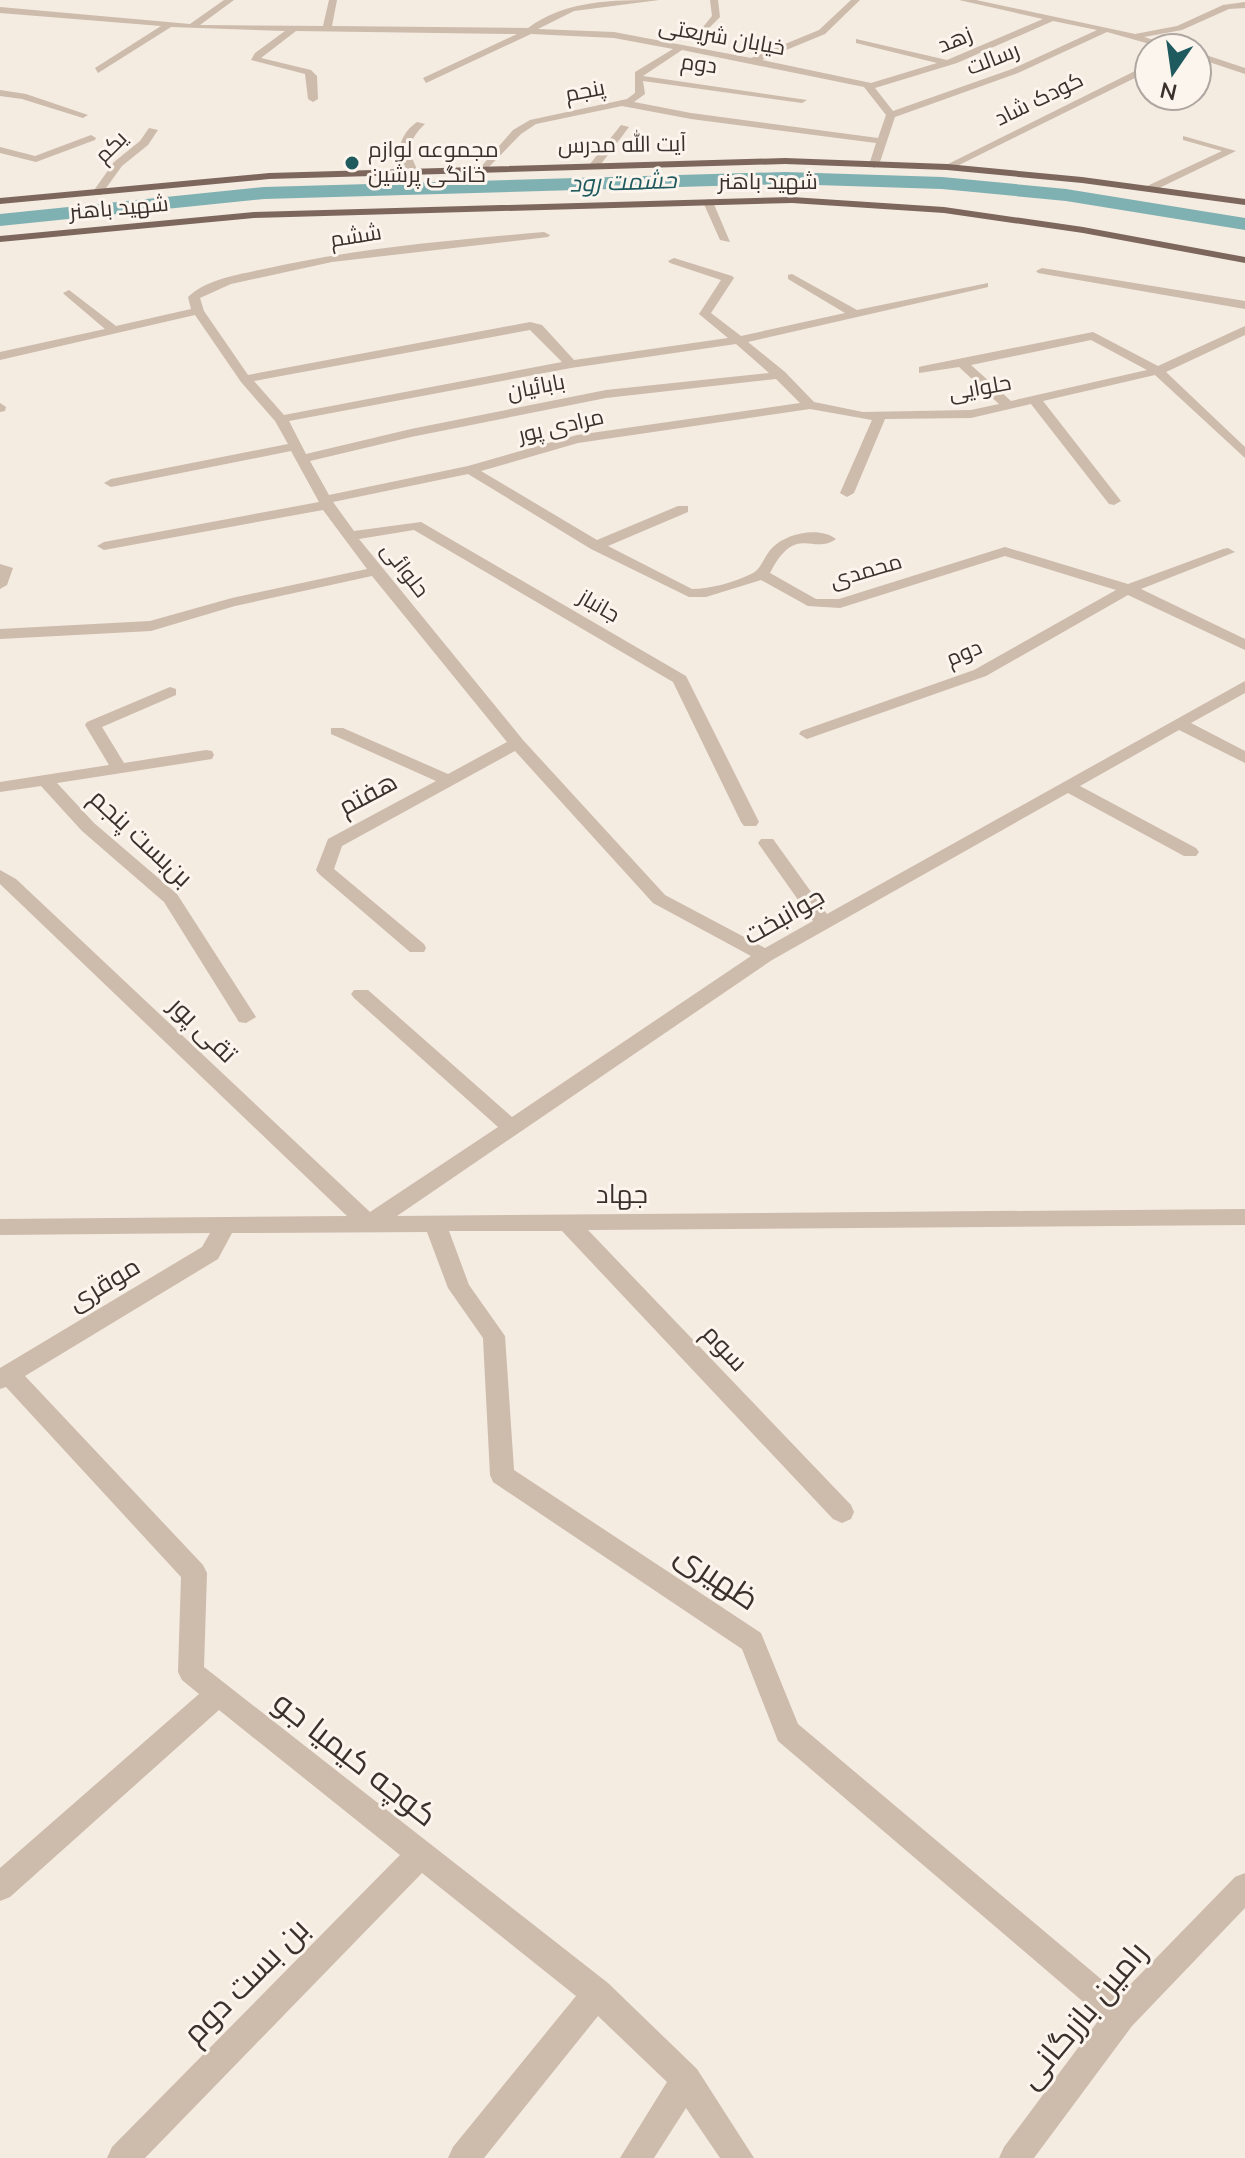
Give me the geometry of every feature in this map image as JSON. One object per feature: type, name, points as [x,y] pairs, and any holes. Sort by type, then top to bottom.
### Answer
[{"type":"main road","name":"آیت الله مدرس","points":[[0,201],[269,176],[785,161],[947,167],[1245,202]]},
{"type":"main road","name":"شهید باهنر","points":[[0,239],[254,215],[792,200],[944,210],[1083,230],[1245,260]]},
{"type":"street","points":[[191,27],[230,0]]},
{"type":"street","points":[[327,29],[333,0]]},
{"type":"street","points":[[426,80],[530,31],[542,20],[564,9],[655,0]]},
{"type":"street","points":[[702,30],[716,17],[714,0]]},
{"type":"street","points":[[751,61],[822,32],[856,0]]},
{"type":"street","points":[[963,0],[1133,36]]},
{"type":"street","points":[[1148,32],[1180,28],[1227,4],[1245,5]]},
{"type":"street","points":[[48,15],[60,8]]},
{"type":"street","name":"خیابان شریعتی","points":[[0,10],[191,27],[530,31],[614,35],[829,75],[869,87]]},
{"type":"street","name":"زهد","points":[[869,87],[948,63],[1052,18]]},
{"type":"street","points":[[98,70],[169,25]]},
{"type":"street","points":[[295,28],[258,55],[256,60],[308,72],[312,76],[313,99]]},
{"type":"street","name":"رسالت","points":[[891,115],[1015,71],[1106,29]]},
{"type":"street","points":[[859,41],[948,63]]},
{"type":"street","name":"پنجم","points":[[485,168],[517,132],[533,122],[623,103],[640,94],[639,78],[644,68],[680,48]]},
{"type":"street","points":[[1213,57],[1245,59]]},
{"type":"street","points":[[1213,60],[1245,71]]},
{"type":"street","name":"کودک شاد","points":[[947,167],[1133,75]]},
{"type":"street","name":"دوم","points":[[639,78],[802,100]]},
{"type":"street","points":[[869,87],[891,115],[874,165]]},
{"type":"street","points":[[0,93],[23,96],[83,115]]},
{"type":"street","points":[[623,103],[691,116],[882,141]]},
{"type":"street","points":[[413,171],[403,154],[403,143],[408,131],[420,124]]},
{"type":"street","points":[[594,166],[624,127]]},
{"type":"street","name":"یکم","points":[[97,193],[118,164],[144,143],[153,130]]},
{"type":"street","points":[[0,150],[36,159],[91,138]]},
{"type":"street","points":[[1149,189],[1231,151],[1187,138]]},
{"type":"street","points":[[708,202],[726,240]]},
{"type":"street","name":"ششم","points":[[198,311],[194,297],[209,286],[290,267],[433,245],[544,235]]},
{"type":"street","points":[[674,261],[728,278],[705,314],[781,375],[810,405]]},
{"type":"street","points":[[1042,271],[1245,305]]},
{"type":"street","points":[[792,277],[856,314]]},
{"type":"street","points":[[281,419],[571,364],[735,341],[984,285]]},
{"type":"street","points":[[69,293],[114,330]]},
{"type":"street","points":[[0,356],[198,311]]},
{"type":"street","name":"حلوائی","points":[[198,311],[245,379],[281,419],[326,502],[350,536],[517,743],[659,899],[765,956]]},
{"type":"street","points":[[245,379],[530,326],[538,328],[571,364]]},
{"type":"street","name":"حلوایی","points":[[810,405],[863,416],[971,414],[1158,371],[1245,330]]},
{"type":"street","points":[[923,370],[1093,336],[1158,371],[1245,454]]},
{"type":"street","points":[[962,363],[1008,405]]},
{"type":"street","name":"بابائیان","points":[[111,483],[411,433],[606,394],[781,375]]},
{"type":"street","points":[[1034,399],[1114,501]]},
{"type":"street","name":"مرادی پور","points":[[104,546],[470,470],[577,439],[810,405]]},
{"type":"street","points":[[847,493],[880,416]]},
{"type":"street","points":[[470,470],[596,546],[689,593],[706,593],[762,575],[780,547],[795,538],[829,539]]},
{"type":"street","points":[[596,546],[683,509]]},
{"type":"street","name":"جانباز","points":[[350,536],[416,525],[680,679],[750,822]]},
{"type":"street","name":"محمدی","points":[[762,575],[813,603],[840,604],[1005,551],[1128,589],[1245,645]]},
{"type":"street","name":"دوم","points":[[807,734],[980,673],[1128,589],[1228,552]]},
{"type":"street","points":[[0,585],[3,568]]},
{"type":"street","points":[[0,634],[151,626],[232,602],[376,571]]},
{"type":"street","name":"جوانبخت","points":[[369,1224],[765,956],[1245,686]]},
{"type":"street","points":[[120,769],[93,725],[170,692]]},
{"type":"street","points":[[1179,723],[1245,758]]},
{"type":"street","points":[[337,731],[448,780]]},
{"type":"street","name":"هفتم","points":[[417,948],[325,870],[334,843],[517,743]]},
{"type":"street","points":[[0,787],[206,755]]},
{"type":"street","name":"بن‌بست پنجم","points":[[46,781],[88,827],[171,898],[246,1017]]},
{"type":"street","points":[[1066,785],[1190,852]]},
{"type":"street","points":[[767,843],[824,923]]},
{"type":"street","name":"تقی پور","points":[[0,876],[369,1224]]},
{"type":"street","points":[[361,994],[512,1128]]},
{"type":"street","name":"جهاد","points":[[0,1227],[1245,1217]]},
{"type":"street","name":"ظهیری","points":[[435,1223],[459,1288],[494,1336],[502,1475],[752,1641],[788,1732],[1121,2015]]},
{"type":"street","name":"سوم","points":[[568,1223],[842,1512]]},
{"type":"street","name":"موقری","points":[[4,1378],[210,1253],[226,1225]]},
{"type":"street","name":"کوچه کیمیا جو","points":[[4,1378],[194,1573],[191,1672],[597,1994],[686,2080],[738,2158]]},
{"type":"street","points":[[0,1887],[218,1694]]},
{"type":"street","name":"بن بست دوم","points":[[123,2158],[421,1854]]},
{"type":"street","name":"رامین بازرگانی","points":[[1015,2158],[1121,2015],[1245,1887]]},
{"type":"street","points":[[464,2158],[597,1994]]},
{"type":"street","points":[[636,2158],[686,2080]]},
{"type":"waterway","name":"حشمت رود","points":[[0,220],[264,193],[785,178],[942,183],[1066,195],[1245,224]]},
{"type":"place","name":"مجموعه لوازم خانگی پرشین","points":[[352,163]]}]
